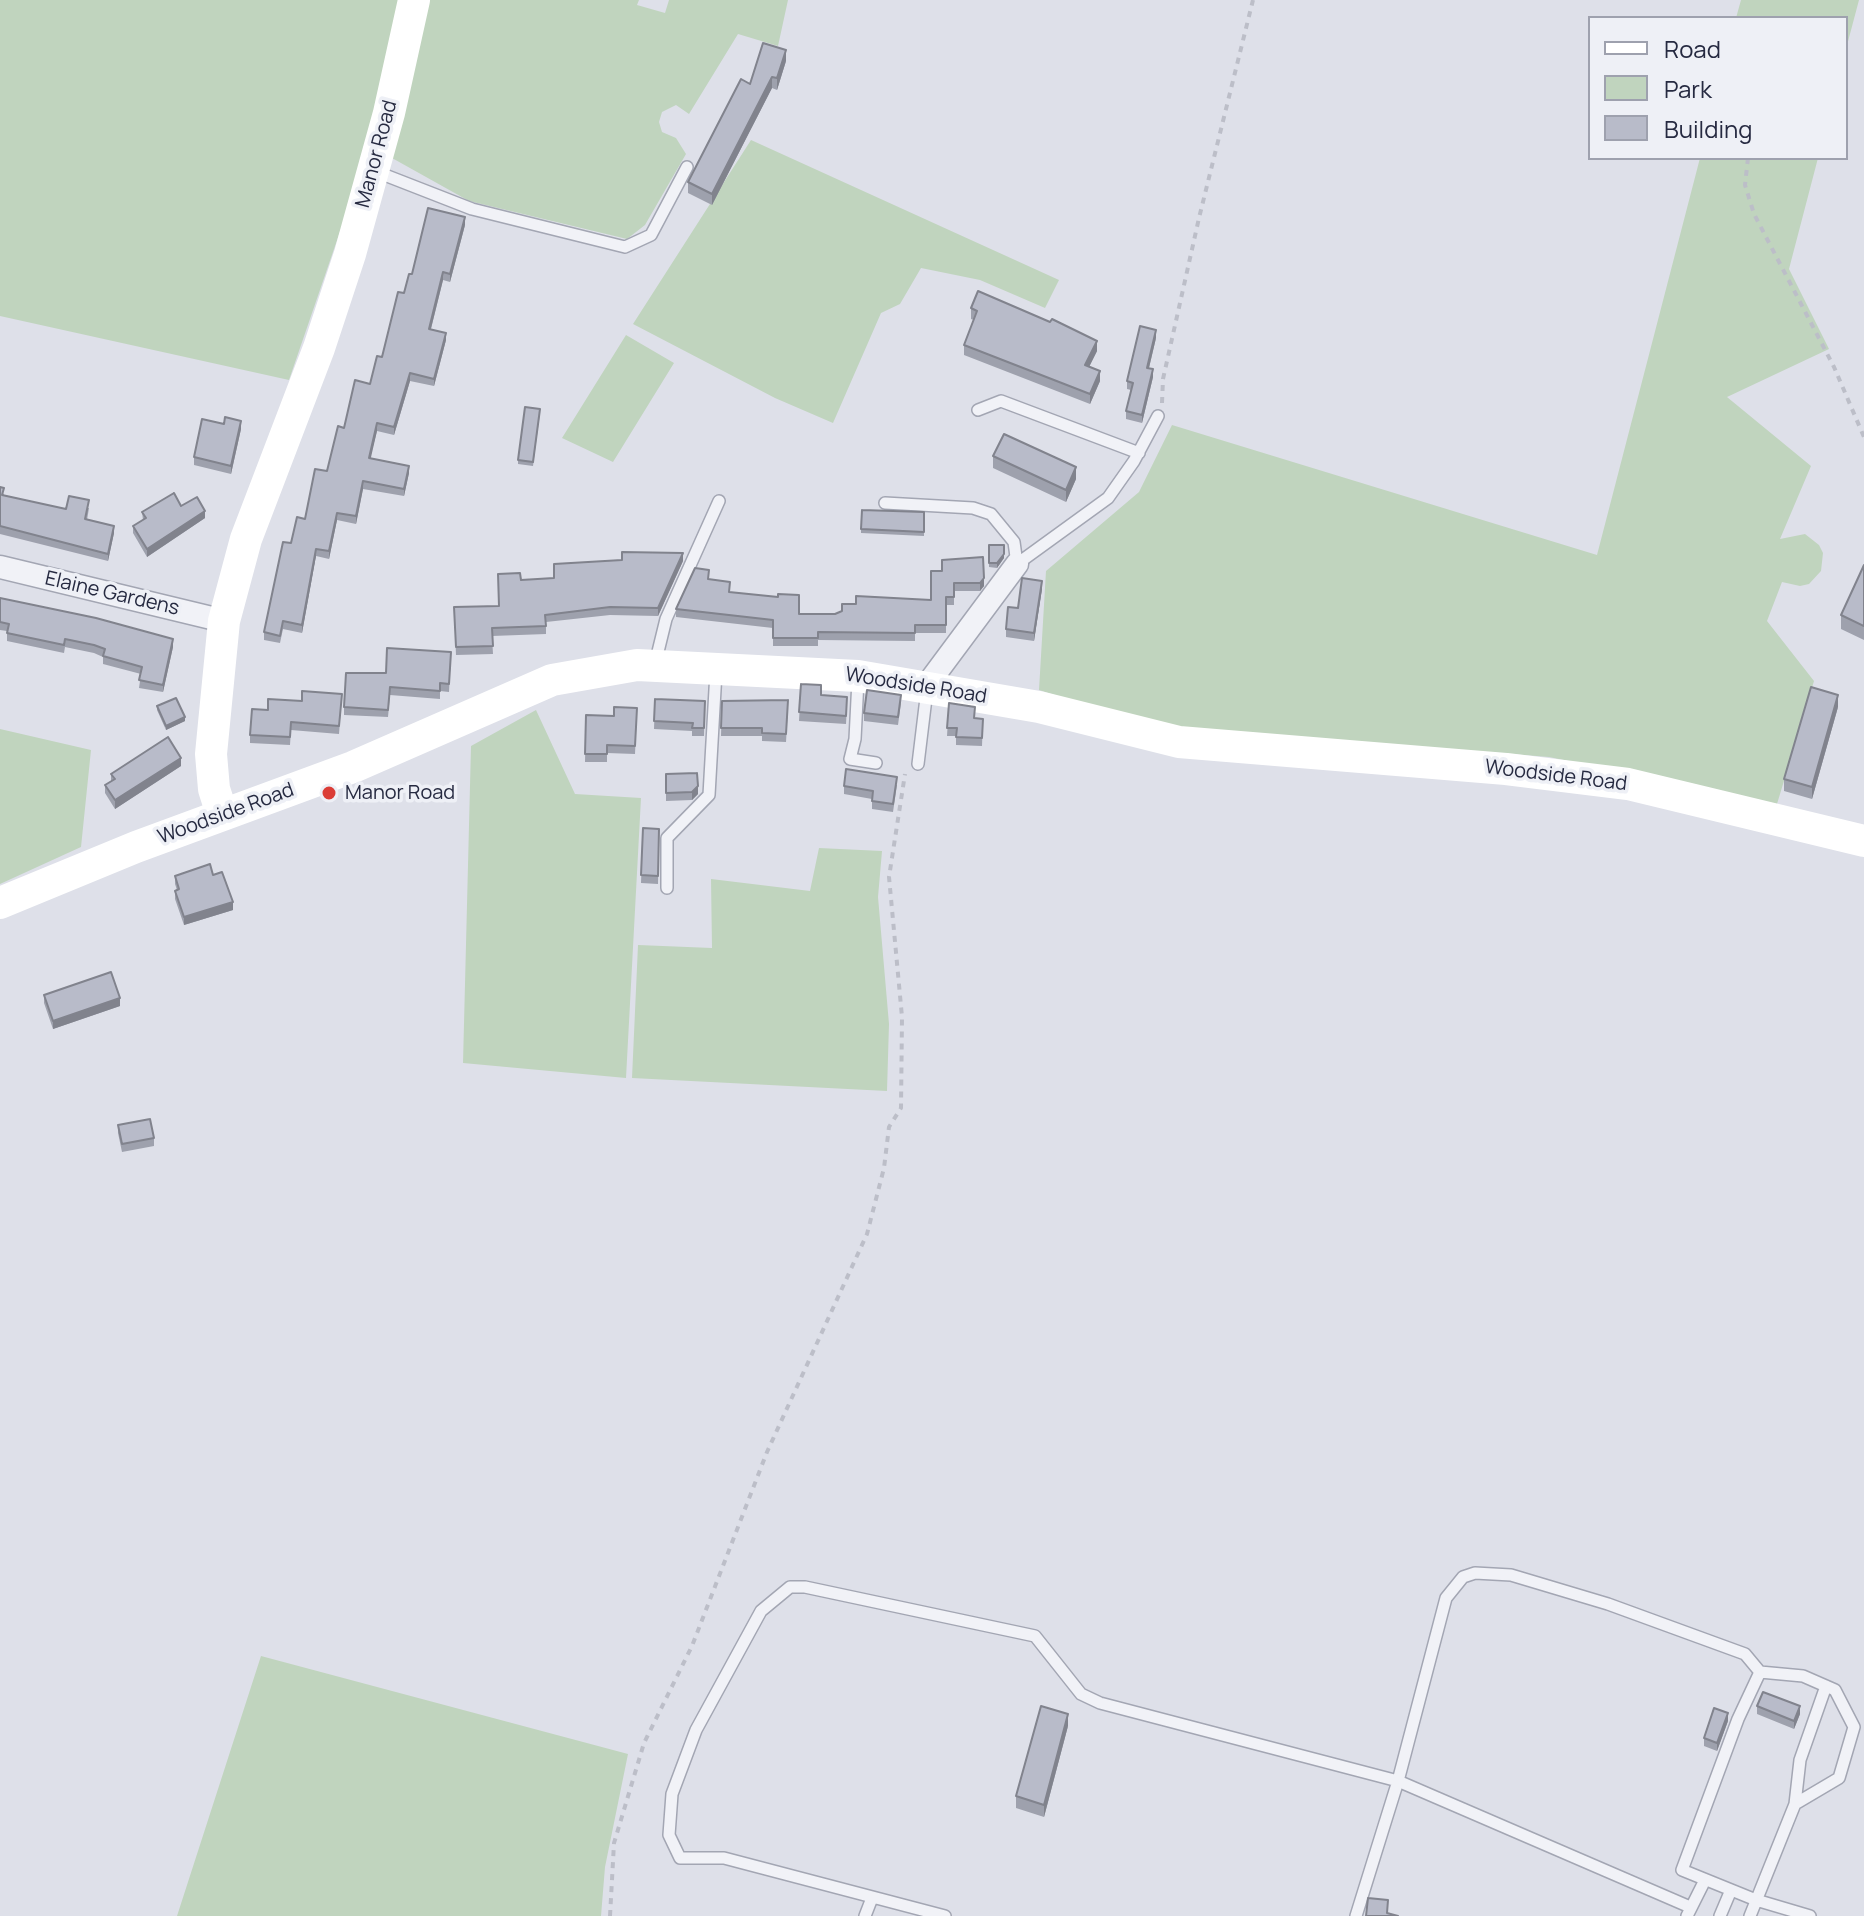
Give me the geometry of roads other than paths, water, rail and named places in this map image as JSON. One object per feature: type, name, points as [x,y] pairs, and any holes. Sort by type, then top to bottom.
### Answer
[{"type":"street","name":"Manor Road","points":[[222,814],[214,789],[211,754],[224,621],[246,539],[323,334],[372,170],[414,0]]},
{"type":"street","points":[[927,685],[1017,564]]},
{"type":"street","name":"Elaine Gardens","points":[[0,567],[224,621]]},
{"type":"street","name":"Woodside Road","points":[[0,903],[222,814],[353,767],[552,680],[616,667],[716,668],[858,676],[927,685],[1039,707],[1179,742],[1506,769],[1628,784],[1864,841]]},
{"type":"lane","points":[[372,170],[472,209],[625,247],[651,235],[687,167]]},
{"type":"lane","points":[[978,410],[1001,401],[1139,453]]},
{"type":"lane","points":[[885,503],[973,508],[991,514],[1014,542],[1017,564],[1108,498],[1139,453],[1158,416]]},
{"type":"lane","points":[[655,666],[666,619],[719,501]]},
{"type":"lane","points":[[667,888],[667,838],[709,795],[716,668]]},
{"type":"lane","points":[[858,676],[855,739],[850,759],[876,763]]},
{"type":"lane","points":[[918,764],[927,685]]},
{"type":"lane","points":[[1356,1916],[1398,1781],[1446,1598],[1454,1584],[1475,1573],[1511,1575],[1608,1604],[1745,1654],[1760,1672],[1803,1676],[1835,1690],[1854,1727],[1839,1778],[1795,1804]]},
{"type":"lane","points":[[945,1916],[724,1858],[680,1858],[669,1835],[672,1794],[690,1742],[761,1611],[790,1587],[805,1587],[1035,1636],[1081,1694],[1100,1703],[1398,1781],[1689,1911],[1705,1880]]},
{"type":"lane","points":[[1760,1672],[1738,1719],[1682,1870],[1756,1900],[1810,1916]]},
{"type":"lane","points":[[1750,1916],[1795,1804],[1800,1760],[1826,1686]]},
{"type":"lane","points":[[1720,1916],[1731,1890]]},
{"type":"lane","points":[[865,1916],[872,1898]]},
{"type":"place","name":"Manor Road","points":[[329,793]]}]
